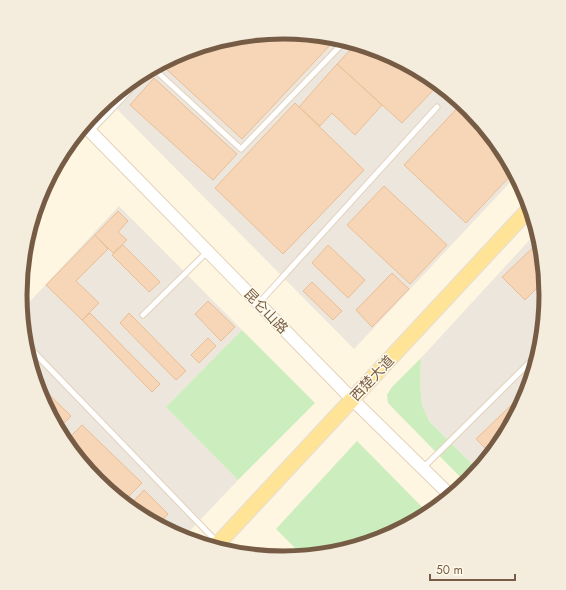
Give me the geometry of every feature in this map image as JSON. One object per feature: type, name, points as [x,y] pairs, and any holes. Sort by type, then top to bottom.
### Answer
[{"type":"main road","name":"西楚大道","points":[[218,542],[353,400],[525,213]]},
{"type":"street","name":"昆仑山路","points":[[89,129],[353,400],[447,492]]},
{"type":"lane","points":[[156,72],[241,149],[340,46]]},
{"type":"lane","points":[[93,123],[132,89]]},
{"type":"lane","points":[[259,303],[437,107]]},
{"type":"lane","points":[[143,315],[208,251]]},
{"type":"lane","points":[[34,352],[212,540]]},
{"type":"lane","points":[[423,468],[530,362]]},
{"type":"shaded area","points":[[283,39],[316,41],[333,44],[381,58],[425,82],[464,114],[486,139],[512,180],[354,349],[112,104],[127,92],[155,73],[185,58],[233,44],[250,41]]},
{"type":"shaded area","points":[[119,206],[242,330],[166,407],[238,480],[188,533],[155,517],[127,498],[102,476],[70,437],[46,393],[32,345],[28,304]]},
{"type":"shaded area","points":[[532,237],[537,262],[539,295],[537,328],[530,361],[520,393],[505,423],[486,451],[474,466],[429,421],[422,405],[420,385],[421,358]]},
{"type":"green space","points":[[242,330],[315,403],[238,480],[166,407]]},
{"type":"green space","points":[[421,358],[420,385],[422,405],[429,421],[474,466],[461,478],[388,403],[387,395],[392,387]]},
{"type":"green space","points":[[357,441],[424,509],[381,532],[349,542],[316,549],[297,550],[276,529]]},
{"type":"building","points":[[283,39],[316,41],[331,44],[242,139],[165,68],[185,58],[217,48],[250,41]]},
{"type":"building","points":[[351,49],[381,58],[396,65],[434,89],[402,123],[337,64]]},
{"type":"building","points":[[337,64],[382,105],[355,135],[332,113],[320,126],[299,107]]},
{"type":"building","points":[[154,78],[237,154],[213,180],[130,105]]},
{"type":"building","points":[[295,103],[364,170],[283,254],[215,188]]},
{"type":"building","points":[[457,108],[486,139],[510,176],[466,223],[404,165]]},
{"type":"building","points":[[384,186],[447,245],[410,284],[347,225]]},
{"type":"building","points":[[118,211],[128,221],[118,232],[127,240],[113,253],[95,235]]},
{"type":"building","points":[[95,235],[108,249],[76,281],[99,303],[82,320],[46,285]]},
{"type":"building","points":[[123,245],[160,282],[149,292],[112,255]]},
{"type":"building","points":[[328,245],[365,280],[348,298],[312,263]]},
{"type":"building","points":[[534,246],[538,286],[525,300],[502,277]]},
{"type":"building","points":[[392,273],[409,289],[372,327],[356,310]]},
{"type":"building","points":[[312,282],[342,311],[333,320],[303,291]]},
{"type":"building","points":[[208,301],[235,327],[221,341],[195,314]]},
{"type":"building","points":[[90,313],[160,384],[152,392],[82,320]]},
{"type":"building","points":[[129,313],[186,371],[176,380],[120,323]]},
{"type":"building","points":[[208,338],[216,346],[199,363],[191,355]]},
{"type":"building","points":[[45,391],[71,416],[62,425]]},
{"type":"building","points":[[517,400],[505,423],[487,450],[476,439]]},
{"type":"building","points":[[82,425],[142,483],[127,498],[102,476],[70,437]]},
{"type":"building","points":[[144,490],[168,514],[162,521],[133,502]]}]
